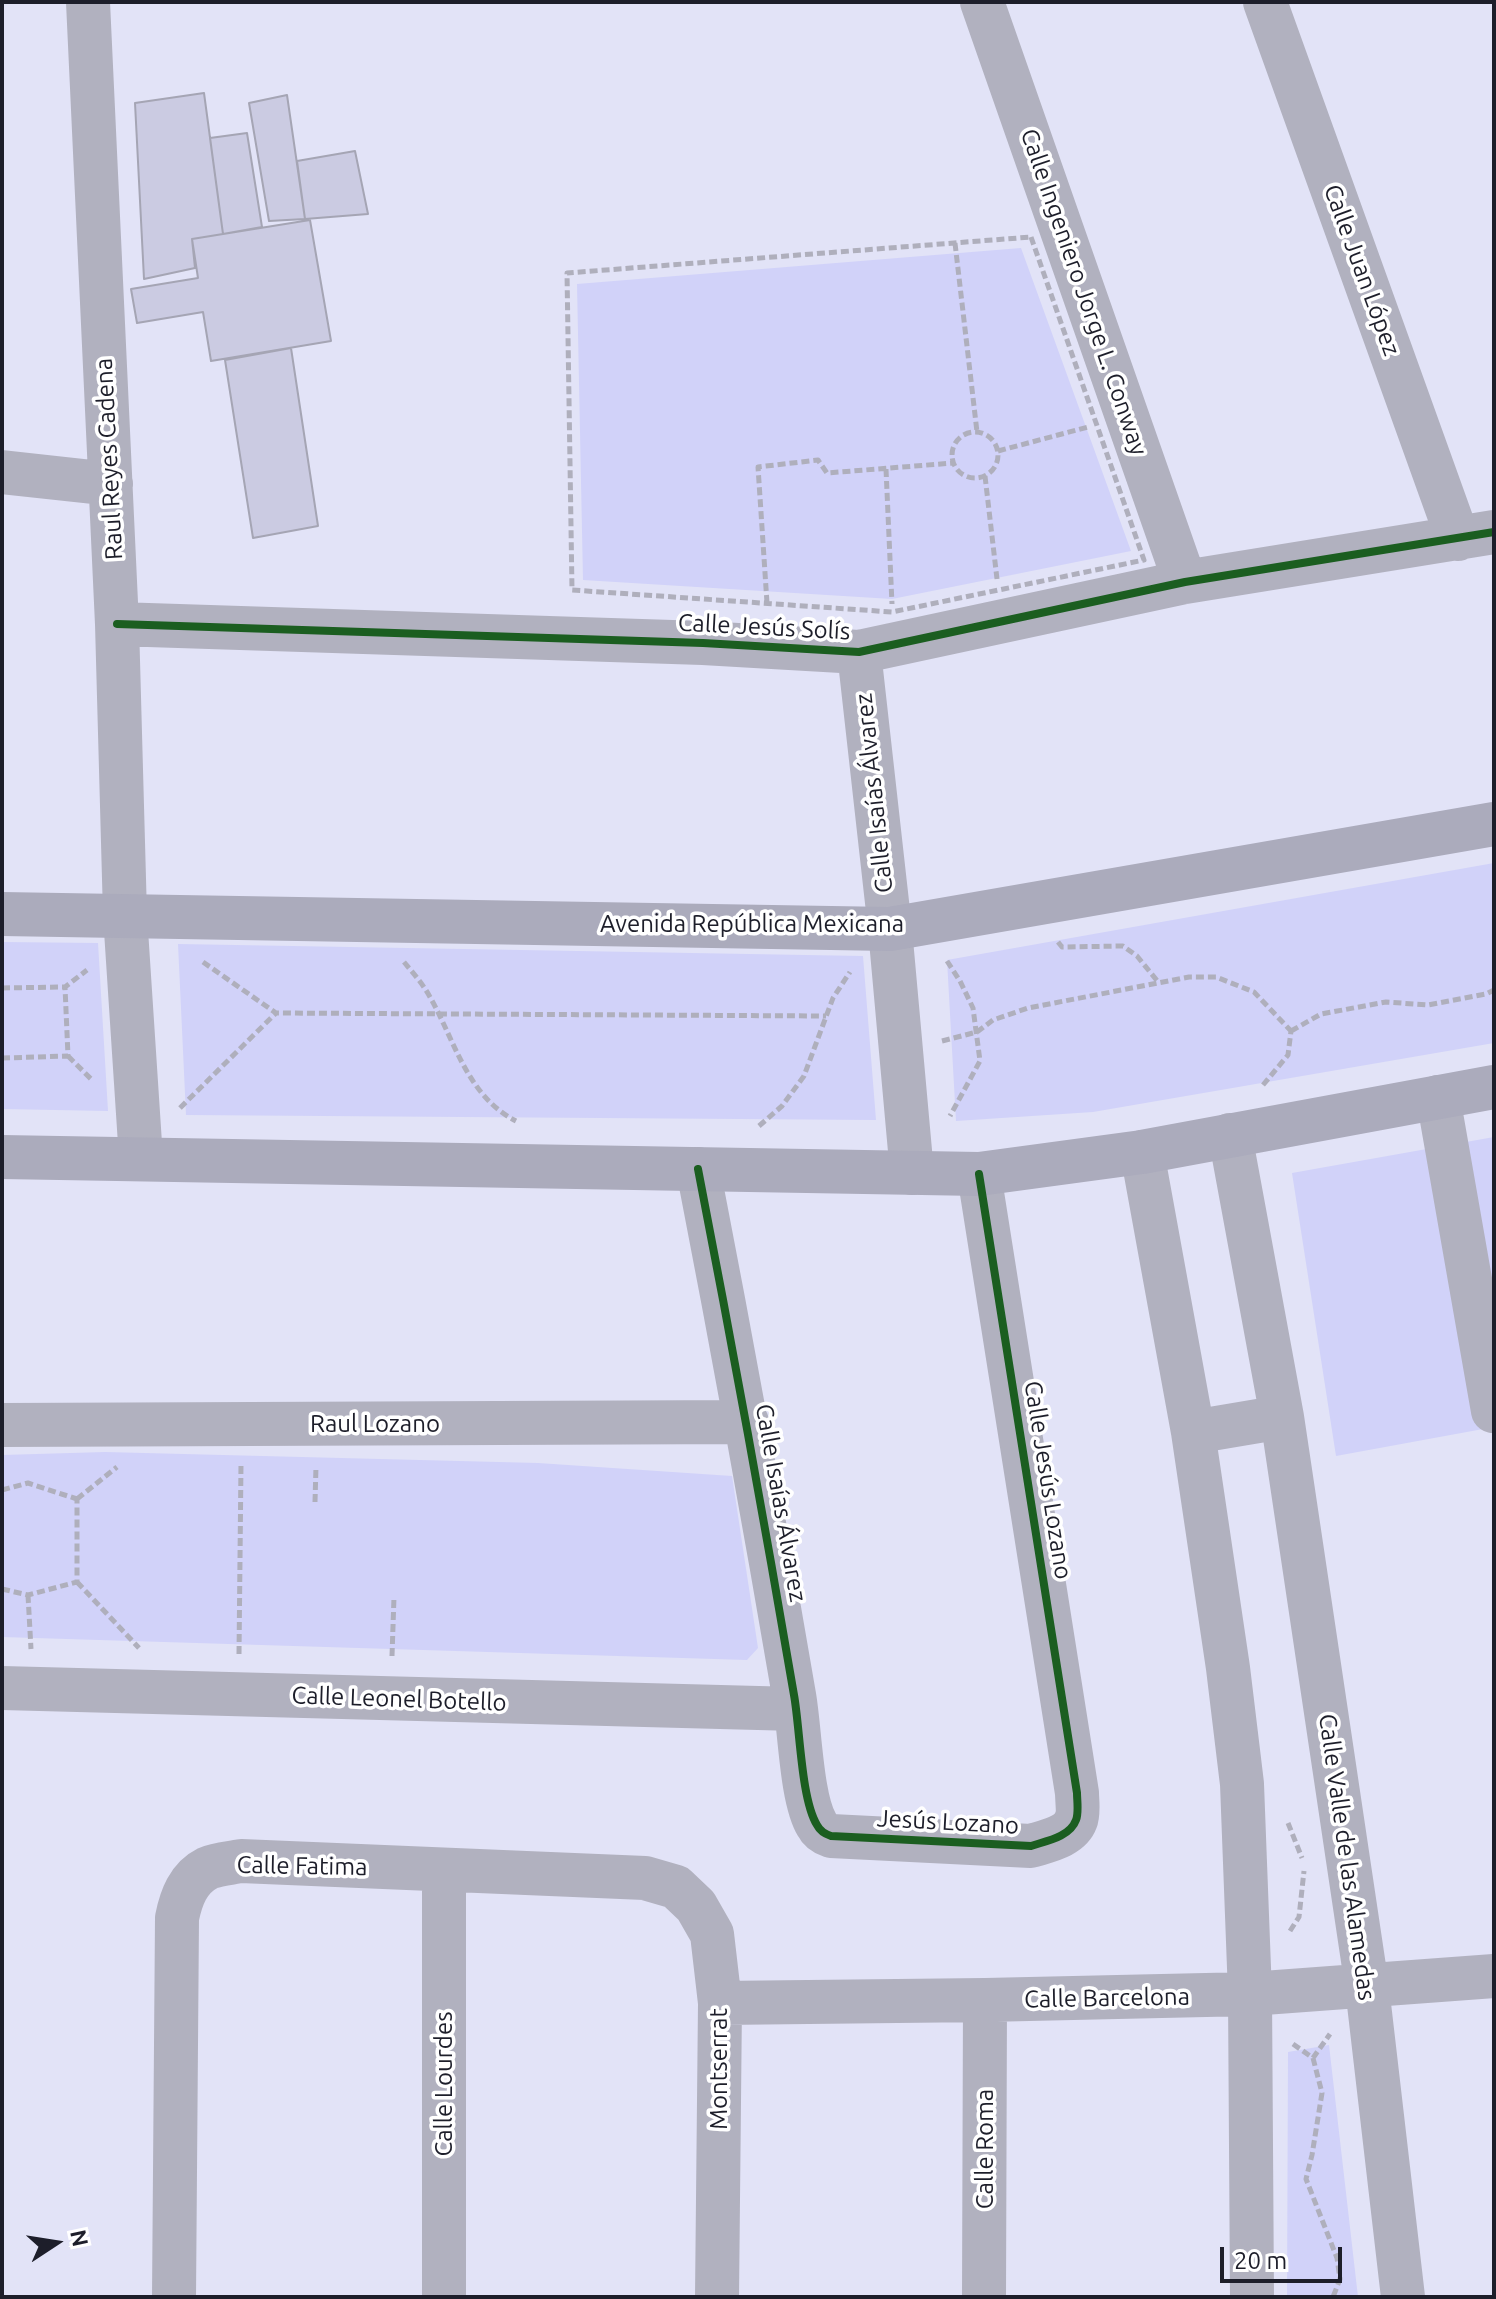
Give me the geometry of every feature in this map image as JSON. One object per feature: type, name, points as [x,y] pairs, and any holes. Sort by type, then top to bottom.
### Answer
[{"type":"main road","name":"Avenida República Mexicana","points":[[2,914],[890,929],[1494,824]]},
{"type":"main road","points":[[2,1157],[979,1174],[1142,1152],[1494,1087]]},
{"type":"street","name":"Raul Reyes Cadena","points":[[88,2],[117,624],[125,915],[141,1159]]},
{"type":"street","name":"Calle Ingeniero Jorge L. Conway","points":[[982,2],[1185,582]]},
{"type":"street","name":"Calle Juan López","points":[[1265,2],[1476,536]]},
{"type":"street","points":[[2,472],[111,484]]},
{"type":"street","name":"Calle Jesús Solís","points":[[117,624],[703,643],[859,652],[1185,582],[1476,536]]},
{"type":"street","name":"Calle Isaías Álvarez","points":[[859,652],[890,929],[912,1173]]},
{"type":"street","points":[[1438,1097],[1493,1411]]},
{"type":"street","name":"Calle Valle de las Alamedas","points":[[1230,1135],[1282,1417],[1367,1987],[1403,2297]]},
{"type":"street","points":[[1142,1152],[1193,1432],[1242,1784],[1250,1994],[1252,2297]]},
{"type":"street","name":"Calle Isaías Álvarez","points":[[698,1169],[747,1422],[796,1709],[807,1797],[811,1812],[823,1832],[831,1836]]},
{"type":"street","name":"Calle Jesús Lozano","points":[[979,1174],[1077,1793]]},
{"type":"street","points":[[1193,1432],[1282,1417]]},
{"type":"street","name":"Raul Lozano","points":[[2,1425],[747,1422]]},
{"type":"street","name":"Calle Leonel Botello","points":[[9,1668],[796,1709]]},
{"type":"street","name":"Jesús Lozano","points":[[831,1836],[1031,1846],[1068,1831],[1077,1819],[1077,1793]]},
{"type":"street","name":"Calle Fatima","points":[[174,2297],[177,1918],[181,1897],[190,1883],[208,1868],[241,1861],[645,1878]]},
{"type":"street","name":"Calle Lourdes","points":[[444,1871],[444,2297]]},
{"type":"street","name":"Montserrat","points":[[645,1878],[676,1887],[696,1906],[712,1934],[720,2003],[717,2297]]},
{"type":"street","name":"Calle Barcelona","points":[[720,2003],[1250,1994],[1494,1976]]},
{"type":"street","name":"Calle Roma","points":[[984,2297],[985,2000]]},
{"type":"path","points":[[1031,237],[1097,424],[1144,560],[892,612],[572,590],[567,273],[1031,237]]},
{"type":"path","points":[[955,243],[977,432]]},
{"type":"path","points":[[998,451],[1097,424]]},
{"type":"path","points":[[977,432],[990,438],[998,451],[996,466],[985,476],[970,478],[957,470],[953,463],[956,441],[977,432]]},
{"type":"path","points":[[767,603],[758,467],[818,460],[827,473],[953,463]]},
{"type":"path","points":[[886,469],[892,612]]},
{"type":"path","points":[[985,476],[998,590]]},
{"type":"path","points":[[1055,939],[1062,947],[1123,946],[1137,956],[1159,983]]},
{"type":"path","points":[[943,953],[973,1008],[980,1061],[947,1120],[946,1104]]},
{"type":"path","points":[[403,961],[430,996],[452,1046],[477,1089],[502,1114],[526,1127],[511,1127]]},
{"type":"path","points":[[203,962],[276,1013],[826,1016]]},
{"type":"path","points":[[770,1129],[756,1129],[782,1106],[804,1076],[833,998],[850,972]]},
{"type":"path","points":[[939,1027],[941,1041],[977,1032],[993,1020],[1028,1008],[1189,977],[1216,977],[1254,992],[1291,1031]]},
{"type":"path","points":[[2,988],[65,987],[68,1056],[2,1058]]},
{"type":"path","points":[[1291,1031],[1321,1014],[1386,1002],[1428,1005],[1494,990]]},
{"type":"path","points":[[173,1099],[173,1114],[276,1013]]},
{"type":"path","points":[[1255,1094],[1288,1055],[1291,1031]]},
{"type":"path","points":[[239,1657],[242,1459]]},
{"type":"path","points":[[315,1502],[316,1459]]},
{"type":"path","points":[[2,1490],[28,1483],[77,1499],[77,1582],[144,1653],[130,1653]]},
{"type":"path","points":[[2,1589],[28,1595],[77,1582]]},
{"type":"path","points":[[28,1595],[31,1650]]},
{"type":"path","points":[[391,1662],[394,1597]]},
{"type":"path","points":[[9,1668],[31,1650],[45,1650]]},
{"type":"path","points":[[1313,2058],[1322,2093],[1306,2179],[1337,2258],[1340,2279],[1333,2297]]},
{"type":"shaded area","points":[[1021,248],[1131,551],[892,599],[583,580],[577,284]]},
{"type":"shaded area","points":[[1494,863],[1494,1043],[1093,1112],[956,1121],[947,960]]},
{"type":"shaded area","points":[[2,942],[98,943],[108,1111],[2,1109]]},
{"type":"shaded area","points":[[178,944],[863,956],[876,1120],[186,1115]]},
{"type":"shaded area","points":[[1494,1137],[1494,1427],[1336,1456],[1292,1173]]},
{"type":"shaded area","points":[[105,1452],[538,1463],[732,1476],[758,1648],[747,1660],[2,1637],[2,1455]]},
{"type":"shaded area","points":[[1329,2045],[1358,2297],[1287,2297],[1288,2052]]},
{"type":"building","points":[[204,93],[223,234],[192,239],[195,268],[144,279],[135,103]]},
{"type":"building","points":[[287,95],[305,219],[269,221],[249,103]]},
{"type":"building","points":[[247,133],[262,227],[223,234],[210,138]]},
{"type":"building","points":[[355,151],[368,214],[305,219],[297,161]]},
{"type":"building","points":[[310,220],[331,341],[211,361],[203,312],[137,323],[131,289],[198,278],[192,239]]},
{"type":"building","points":[[291,348],[318,526],[253,538],[225,360]]},
{"type":"cycle path","points":[[117,624],[703,643],[859,652],[1185,582],[1494,532]]},
{"type":"cycle path","points":[[698,1169],[783,1629],[804,1781],[817,1825],[831,1836],[1031,1846],[1069,1831],[1076,1820],[1077,1793],[979,1174]]}]
